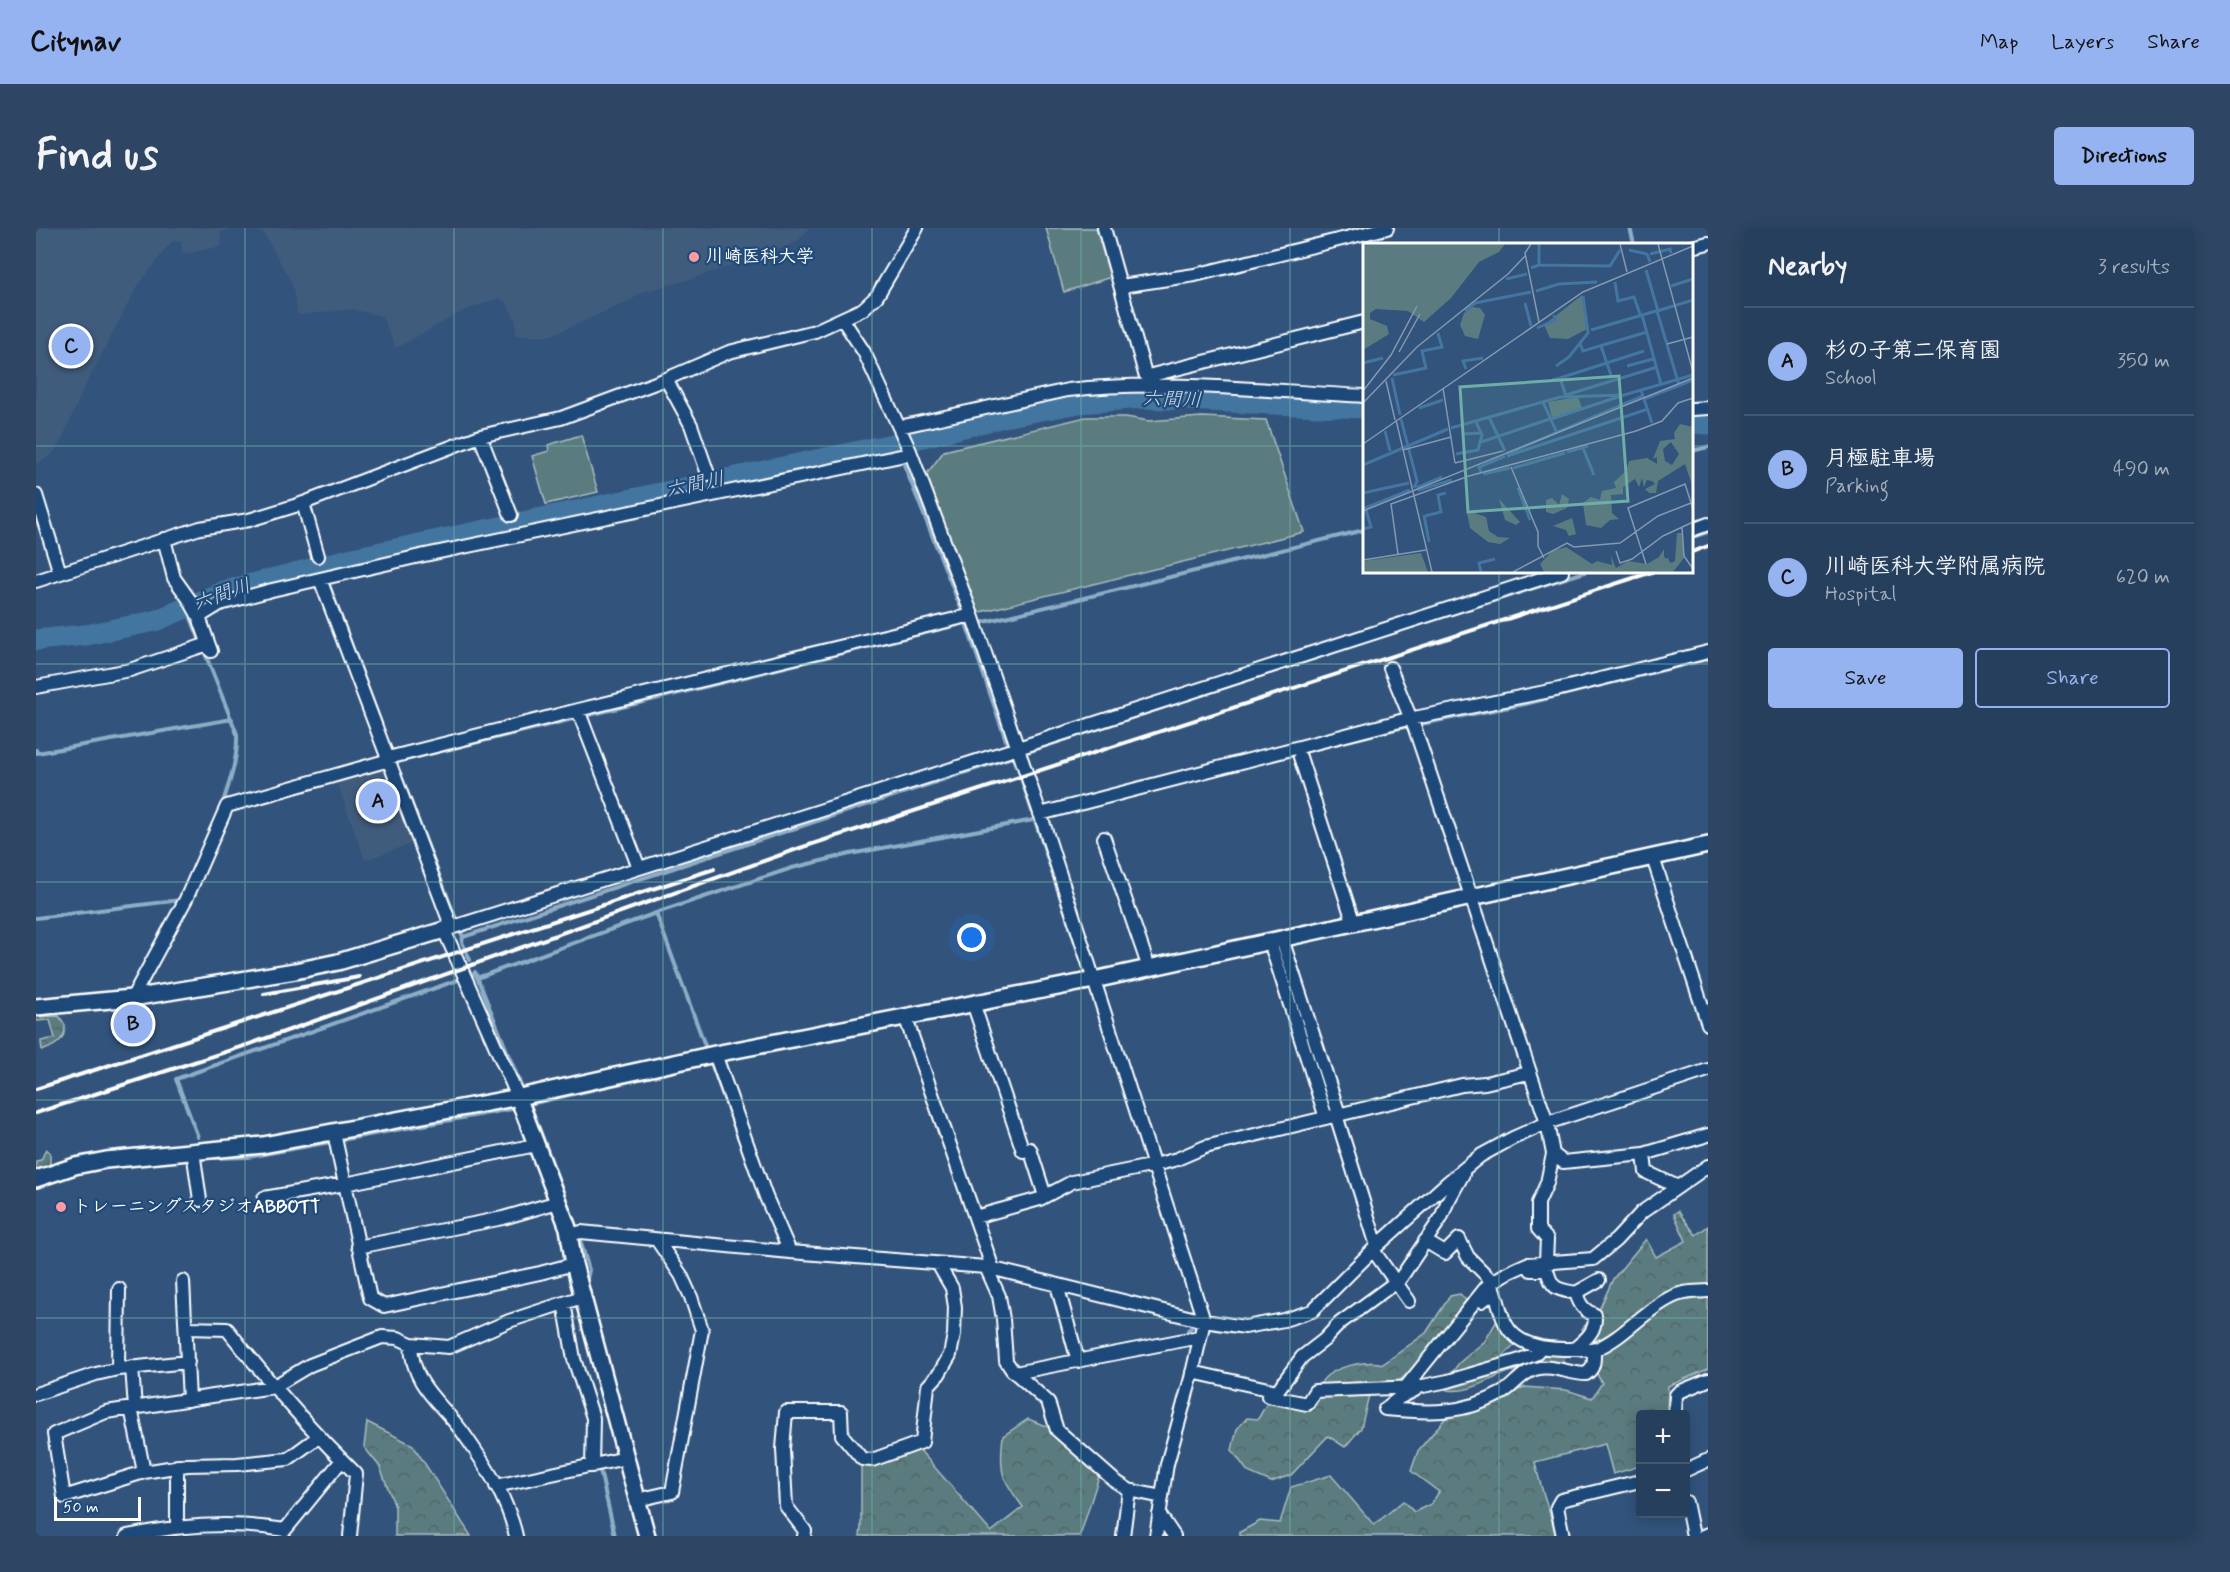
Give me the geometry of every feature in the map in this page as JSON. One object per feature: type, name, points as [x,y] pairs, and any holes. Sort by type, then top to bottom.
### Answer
[{"type":"street","points":[[36,581],[200,528],[249,520],[303,503],[480,436],[561,417],[666,379],[729,352],[815,331],[843,320],[863,309],[877,296],[917,228]]},
{"type":"street","points":[[1104,228],[1147,382]]},
{"type":"street","points":[[1120,286],[1195,275],[1387,228]]},
{"type":"street","points":[[1693,246],[1708,243]]},
{"type":"street","points":[[843,320],[864,352],[900,430],[905,454],[970,620],[1015,752],[1042,817],[1204,1321],[1167,1464],[1156,1536]]},
{"type":"street","points":[[1147,382],[1363,323]]},
{"type":"street","points":[[666,379],[691,425],[708,474]]},
{"type":"street","points":[[900,430],[1068,390],[1147,382],[1363,396]]},
{"type":"street","points":[[1693,409],[1708,408]]},
{"type":"street","points":[[480,436],[511,515]]},
{"type":"street","points":[[197,615],[220,604],[324,578],[905,454]]},
{"type":"street","points":[[36,495],[60,573]]},
{"type":"street","points":[[303,503],[318,556]]},
{"type":"street","points":[[1693,530],[1708,524]]},
{"type":"street","points":[[36,687],[130,670],[206,647],[197,615],[174,578],[164,539]]},
{"type":"street","points":[[36,1007],[132,998],[338,962],[1015,752],[1559,573]]},
{"type":"street","points":[[324,578],[453,927],[465,977],[523,1100],[536,1145],[558,1202],[575,1233],[574,1264],[647,1536]]},
{"type":"street","points":[[132,998],[186,899],[228,806],[391,760],[970,620]]},
{"type":"street","points":[[1042,817],[1708,652]]},
{"type":"street","points":[[1390,668],[1412,724],[1547,1123],[1553,1154],[1547,1183],[1538,1203],[1538,1229],[1547,1239],[1546,1262]]},
{"type":"street","points":[[580,714],[639,868]]},
{"type":"street","points":[[1300,757],[1354,924]]},
{"type":"street","points":[[1104,838],[1149,968]]},
{"type":"street","points":[[36,1179],[95,1162],[335,1139],[714,1057],[975,1008],[1149,968],[1277,945],[1354,924],[1473,903],[1654,863],[1708,844]]},
{"type":"street","points":[[1654,863],[1708,1024]]},
{"type":"street","points":[[1277,945],[1375,1248],[1409,1301]]},
{"type":"street","points":[[975,1008],[1023,1151],[1029,1149],[1045,1196]]},
{"type":"street","points":[[906,1021],[975,1217],[999,1296],[1006,1361],[1015,1373],[1048,1402],[1057,1430],[1115,1481],[1129,1490],[1162,1497]]},
{"type":"street","points":[[714,1057],[766,1197],[790,1252]]},
{"type":"street","points":[[575,1233],[989,1268],[1204,1321],[1245,1327],[1284,1320],[1312,1311],[1375,1248],[1480,1156],[1547,1123],[1708,1070]]},
{"type":"street","points":[[975,1217],[1045,1196],[1072,1182],[1155,1165],[1177,1159],[1205,1147],[1462,1084],[1485,1083],[1529,1073]]},
{"type":"street","points":[[1553,1154],[1563,1162],[1644,1154],[1708,1135]]},
{"type":"street","points":[[335,1139],[370,1298],[384,1306],[540,1274],[574,1264]]},
{"type":"street","points":[[264,1198],[536,1145]]},
{"type":"street","points":[[193,1151],[200,1200]]},
{"type":"street","points":[[1644,1154],[1646,1172],[1678,1187]]},
{"type":"street","points":[[1191,1375],[1277,1391],[1302,1357],[1324,1340],[1340,1323],[1395,1282],[1441,1218],[1446,1203],[1466,1167]]},
{"type":"street","points":[[1405,1388],[1493,1282],[1527,1264],[1593,1258],[1616,1240],[1642,1212],[1708,1167]]},
{"type":"street","points":[[358,1247],[503,1218],[558,1202]]},
{"type":"street","points":[[1425,1241],[1445,1253],[1459,1239],[1468,1257],[1493,1282]]},
{"type":"street","points":[[637,1500],[672,1492],[702,1330],[681,1275],[657,1240]]},
{"type":"street","points":[[804,1536],[805,1531],[786,1506],[783,1449],[786,1412],[841,1412],[842,1436],[862,1459],[872,1460],[922,1442],[928,1386],[939,1374],[950,1355],[954,1335],[955,1307],[952,1288],[938,1264]]},
{"type":"street","points":[[1515,1269],[1547,1270],[1550,1283],[1556,1289],[1576,1293],[1599,1280]]},
{"type":"street","points":[[183,1281],[189,1400]]},
{"type":"street","points":[[1057,1285],[1078,1361]]},
{"type":"street","points":[[118,1369],[119,1289]]},
{"type":"street","points":[[1477,1299],[1482,1301],[1495,1291],[1507,1326],[1512,1333],[1533,1345],[1559,1350],[1594,1350],[1621,1334],[1657,1305],[1673,1296],[1686,1292],[1708,1291]]},
{"type":"street","points":[[1574,1349],[1596,1324],[1595,1315],[1580,1305],[1576,1293]]},
{"type":"street","points":[[318,1437],[288,1459],[177,1466],[144,1472],[64,1497],[54,1434],[106,1412],[273,1387],[310,1365],[382,1337],[398,1338],[411,1344],[449,1347],[509,1321],[582,1297]]},
{"type":"street","points":[[564,1303],[574,1359],[592,1418],[597,1465]]},
{"type":"street","points":[[186,1328],[227,1329],[273,1387],[318,1437],[356,1474],[350,1536]]},
{"type":"street","points":[[1015,1373],[1199,1337]]},
{"type":"street","points":[[411,1344],[411,1357],[415,1371],[425,1387],[465,1435],[510,1512],[516,1536]]},
{"type":"street","points":[[1191,1375],[1307,1404],[1315,1391],[1405,1388],[1449,1381],[1535,1354],[1541,1347]]},
{"type":"street","points":[[1418,1387],[1385,1408],[1428,1413],[1463,1409],[1488,1401],[1508,1390],[1522,1376],[1534,1369],[1545,1367],[1586,1374],[1594,1365],[1594,1350]]},
{"type":"street","points":[[36,1394],[118,1369],[188,1362]]},
{"type":"street","points":[[132,1367],[133,1408],[144,1472]]},
{"type":"street","points":[[1675,1410],[1676,1395],[1708,1380]]},
{"type":"street","points":[[496,1486],[626,1458]]},
{"type":"street","points":[[128,1536],[177,1527],[249,1527],[285,1530],[342,1460]]},
{"type":"street","points":[[1690,1468],[1708,1460]]},
{"type":"street","points":[[177,1466],[177,1527]]},
{"type":"street","points":[[1563,1536],[1557,1507],[1561,1500],[1636,1482]]},
{"type":"street","points":[[1123,1536],[1129,1490]]},
{"type":"street","points":[[1159,1514],[1174,1536]]},
{"type":"street","points":[[1689,1518],[1693,1536]]},
{"type":"street","points":[[1703,1536],[1708,1534]]},
{"type":"shaded area","points":[[36,228],[809,228],[799,240],[783,248],[691,279],[642,292],[631,300],[552,335],[516,335],[516,320],[506,302],[499,298],[465,310],[396,348],[382,316],[352,309],[298,315],[292,283],[263,232],[234,229],[220,231],[222,246],[183,254],[181,240],[171,242],[135,290],[83,390],[60,444],[51,455],[36,464]]},
{"type":"shaded area","points":[[386,767],[415,842],[365,860],[337,782]]},
{"type":"green space","points":[[1046,228],[1097,228],[1111,277],[1064,292]]},
{"type":"green space","points":[[1086,417],[1126,417],[1149,421],[1202,417],[1266,420],[1304,532],[976,613],[926,475],[944,451]]},
{"type":"green space","points":[[581,435],[598,492],[546,504],[532,456],[549,451],[548,445]]},
{"type":"green space","points":[[59,1016],[65,1025],[64,1035],[55,1045],[42,1051],[41,1041],[55,1038],[50,1020],[36,1021],[36,1017]]},
{"type":"green space","points":[[46,1149],[50,1153],[50,1165],[36,1172],[36,1161],[41,1160]]},
{"type":"green space","points":[[1678,1211],[1696,1235],[1708,1226],[1708,1369],[1668,1386],[1667,1410],[1636,1410],[1636,1467],[1613,1474],[1605,1444],[1535,1462],[1556,1536],[1240,1536],[1240,1532],[1260,1521],[1280,1523],[1291,1487],[1331,1475],[1374,1525],[1403,1501],[1414,1512],[1431,1504],[1439,1492],[1411,1471],[1418,1451],[1448,1415],[1490,1404],[1524,1387],[1566,1390],[1592,1398],[1602,1383],[1596,1369],[1594,1344],[1582,1329],[1599,1310],[1613,1279],[1646,1239],[1656,1257],[1686,1241],[1674,1214]]},
{"type":"green space","points":[[1460,1294],[1466,1300],[1420,1361],[1400,1380],[1392,1384],[1377,1386],[1326,1386],[1321,1383],[1332,1372],[1340,1368],[1368,1363],[1383,1364],[1426,1333],[1450,1296]]},
{"type":"green space","points":[[1498,1319],[1517,1343],[1498,1361],[1451,1374],[1459,1363],[1485,1341]]},
{"type":"green space","points":[[1543,1353],[1565,1355],[1564,1362],[1513,1371],[1465,1390],[1447,1390],[1446,1386]]},
{"type":"green space","points":[[1319,1394],[1369,1395],[1361,1428],[1345,1447],[1328,1436],[1291,1475],[1271,1482],[1248,1472],[1232,1450],[1237,1429],[1247,1418],[1258,1419],[1269,1400],[1308,1411]]},
{"type":"green space","points":[[1028,1419],[1053,1429],[1099,1476],[1080,1536],[860,1536],[861,1466],[918,1448],[991,1532],[1023,1507],[1003,1474],[1002,1448],[1003,1436]]},
{"type":"green space","points":[[367,1422],[413,1445],[471,1536],[395,1536],[395,1507],[380,1467],[364,1447]]},
{"type":"waterway","points":[[1097,228],[1119,302]]},
{"type":"waterway","points":[[1630,228],[1634,243]]},
{"type":"waterway","points":[[1231,361],[1363,328]]},
{"type":"waterway","points":[[1144,387],[1145,399]]},
{"type":"waterway","name":"六間川","points":[[36,640],[86,635],[155,621],[225,591],[353,558],[907,441],[1004,417],[1079,403],[1143,398],[1363,408]]},
{"type":"waterway","name":"六間川","points":[[1693,423],[1708,424]]},
{"type":"waterway","points":[[896,444],[964,616]]},
{"type":"waterway","points":[[1693,451],[1708,447]]},
{"type":"waterway","points":[[968,626],[1363,530]]},
{"type":"waterway","points":[[1693,537],[1708,532]]},
{"type":"waterway","points":[[322,566],[381,723]]},
{"type":"waterway","points":[[1389,634],[1582,573]]},
{"type":"waterway","points":[[187,608],[237,734],[235,761],[222,805]]},
{"type":"waterway","points":[[393,763],[966,623]]},
{"type":"waterway","points":[[967,626],[1009,749]]},
{"type":"waterway","points":[[470,960],[462,942],[463,937],[1336,651]]},
{"type":"waterway","points":[[1334,744],[1405,727],[1525,704],[1708,659]]},
{"type":"waterway","points":[[36,750],[37,753],[232,719]]},
{"type":"waterway","points":[[1012,756],[1016,766]]},
{"type":"waterway","points":[[400,773],[463,937]]},
{"type":"waterway","points":[[1022,781],[1080,957]]},
{"type":"waterway","points":[[477,978],[656,913],[792,868],[850,854],[1039,819]]},
{"type":"waterway","points":[[1477,904],[1708,853]]},
{"type":"waterway","points":[[36,918],[180,900],[181,897]]},
{"type":"waterway","points":[[656,913],[707,1051]]},
{"type":"waterway","points":[[1278,947],[1332,1114]]},
{"type":"waterway","points":[[475,972],[524,1093]]},
{"type":"waterway","points":[[198,1137],[176,1079],[475,974]]},
{"type":"waterway","points":[[1061,994],[1093,988]]},
{"type":"waterway","points":[[709,1058],[750,1169]]},
{"type":"waterway","points":[[587,1279],[589,1270],[576,1226],[530,1104],[700,1065]]},
{"type":"waterway","points":[[214,1157],[248,1157],[517,1108]]},
{"type":"waterway","points":[[1201,1154],[1235,1146]]},
{"type":"waterway","points":[[769,1218],[778,1240]]},
{"type":"waterway","points":[[1188,1330],[1196,1324]]},
{"type":"waterway","points":[[587,1381],[596,1411]]},
{"type":"waterway","points":[[599,1466],[615,1536]]},
{"type":"railway","points":[[1693,552],[1708,546]]},
{"type":"railway","points":[[36,1113],[250,1044],[800,848],[1649,573]]},
{"type":"railway","points":[[36,1089],[714,869]]},
{"type":"railway","points":[[264,994],[359,977]]},
{"type":"place","name":"川崎医科大学","points":[[694,257]]},
{"type":"place","name":"川崎医科大学附属病院","points":[[71,346]]},
{"type":"place","name":"杉の子第二保育園","points":[[378,801]]},
{"type":"place","name":"月極駐車場","points":[[133,1024]]},
{"type":"place","name":"トレーニングスタジオABBOTT","points":[[61,1207]]}]
